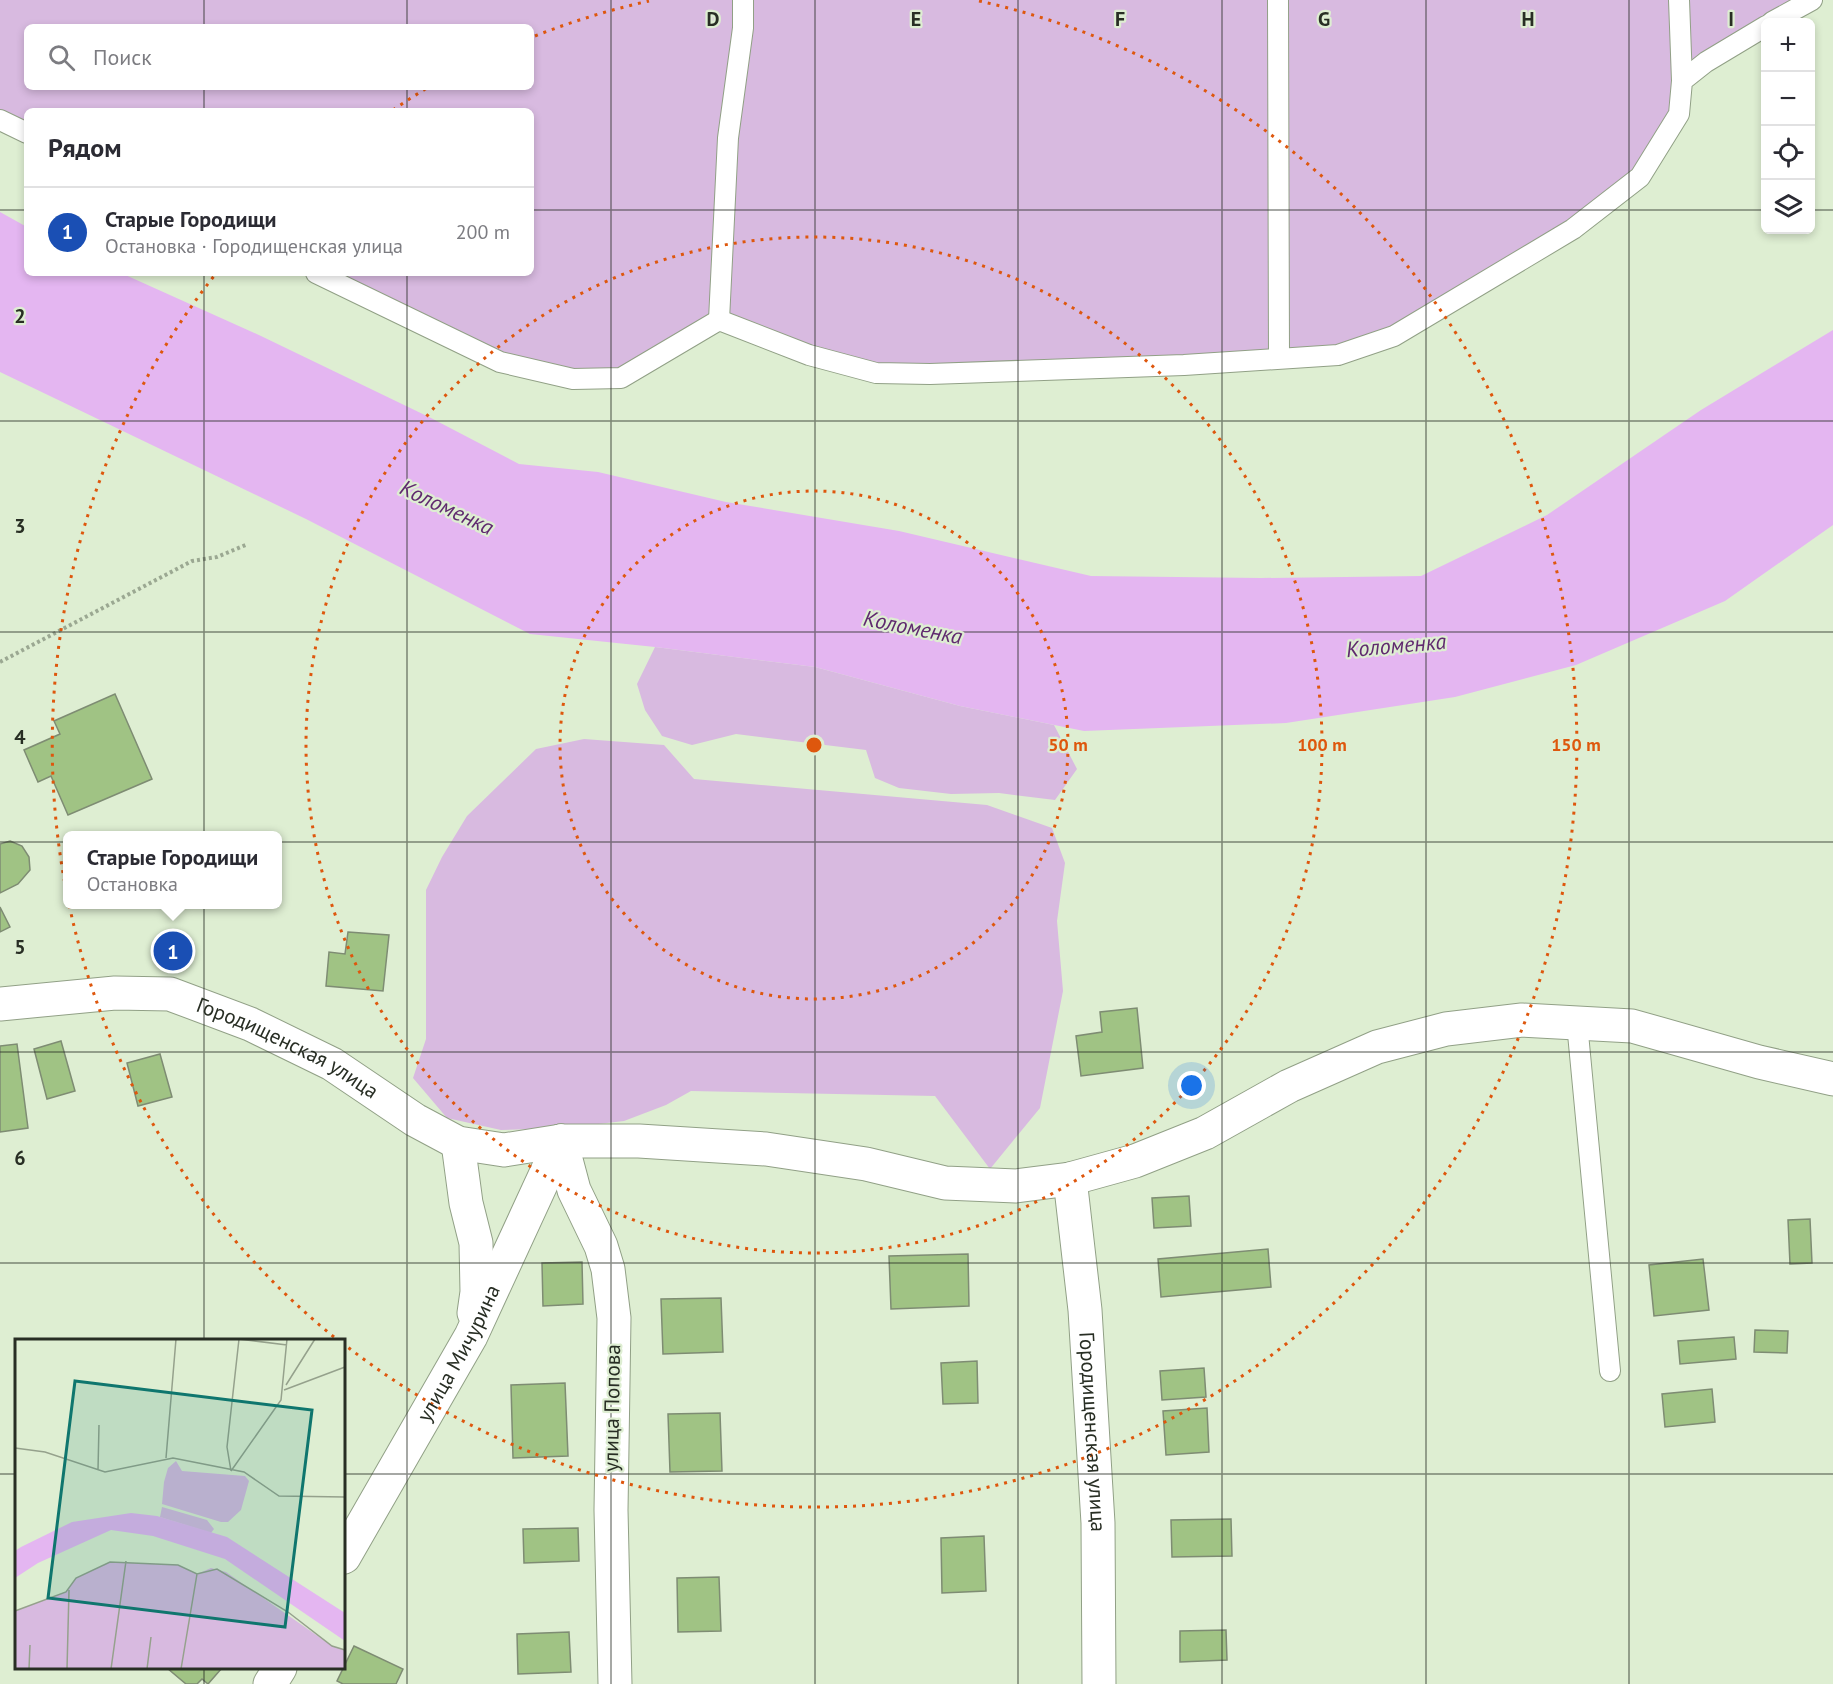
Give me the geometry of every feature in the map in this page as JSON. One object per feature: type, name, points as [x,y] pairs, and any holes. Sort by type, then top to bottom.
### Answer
[{"type":"street","name":"Городищенская улица","points":[[0,1004],[115,993],[170,994],[250,1024],[332,1064],[414,1120],[458,1143],[504,1150],[561,1141],[639,1141],[766,1149],[866,1164],[945,1183],[1016,1185],[1070,1179],[1135,1161],[1205,1133],[1289,1086],[1377,1047],[1446,1029],[1521,1020],[1632,1026],[1759,1062],[1833,1079]]},
{"type":"street","name":"улица Мичурина","points":[[345,1555],[471,1336],[561,1141]]},
{"type":"street","name":"улица Попова","points":[[561,1141],[577,1197],[601,1246],[608,1269],[614,1318],[611,1510],[615,1684]]},
{"type":"street","points":[[458,1143],[466,1203],[476,1243],[477,1292],[471,1336]]},
{"type":"street","name":"Городищенская улица","points":[[1070,1179],[1086,1322],[1098,1523],[1099,1684]]},
{"type":"street","points":[[270,1684],[279,1669]]},
{"type":"lane","points":[[719,320],[728,138],[743,28],[743,0]]},
{"type":"lane","points":[[1278,0],[1279,358]]},
{"type":"lane","points":[[719,320],[809,355],[876,373],[930,374],[1150,366],[1338,355],[1394,336],[1573,230],[1640,177],[1679,114],[1682,81],[1679,0]]},
{"type":"lane","points":[[1779,18],[1812,0]]},
{"type":"lane","points":[[1682,81],[1706,62],[1761,29]]},
{"type":"lane","points":[[0,120],[24,132]]},
{"type":"lane","points":[[322,276],[500,362],[573,379],[621,378],[719,320]]},
{"type":"lane","points":[[1577,1023],[1610,1371]]},
{"type":"path","points":[[0,662],[192,561],[217,557],[248,544]]},
{"type":"shaded area","points":[[0,0],[1812,0],[1783,18],[1761,18],[1761,32],[1682,81],[1679,114],[1640,177],[1505,270],[1338,355],[876,373],[719,320],[621,378],[500,362],[322,276],[534,276],[534,108],[24,108],[24,132],[0,120]]},
{"type":"shaded area","points":[[655,647],[815,667],[960,706],[1054,725],[1077,769],[1055,800],[999,793],[951,794],[899,788],[875,778],[866,750],[736,734],[692,745],[662,736],[645,710],[637,684]]},
{"type":"shaded area","points":[[584,739],[664,745],[694,779],[987,805],[1052,828],[1065,863],[1057,921],[1063,991],[1040,1108],[990,1169],[935,1096],[691,1091],[666,1105],[624,1121],[564,1128],[501,1130],[447,1118],[413,1078],[426,1039],[426,890],[442,857],[467,816],[536,749]]},
{"type":"water","name":"Коломенка","points":[[0,212],[24,225],[24,276],[128,276],[261,336],[431,418],[519,464],[598,472],[726,502],[899,531],[1091,576],[1261,578],[1421,576],[1547,515],[1701,410],[1833,330],[1833,525],[1725,601],[1576,665],[1455,697],[1286,723],[1084,731],[960,706],[815,667],[530,634],[306,519],[0,372]]},
{"type":"building","points":[[115,694],[152,779],[68,815],[51,776],[38,782],[24,750],[60,734],[54,721]]},
{"type":"building","points":[[10,841],[22,846],[29,857],[30,870],[18,884],[0,893],[0,844]]},
{"type":"building","points":[[0,907],[10,927],[0,932]]},
{"type":"building","points":[[348,932],[389,935],[383,991],[326,986],[329,952],[345,954]]},
{"type":"building","points":[[1137,1008],[1143,1068],[1081,1076],[1076,1036],[1102,1032],[1100,1012]]},
{"type":"building","points":[[61,1041],[75,1091],[47,1099],[34,1049]]},
{"type":"building","points":[[17,1044],[28,1128],[0,1132],[0,1046]]},
{"type":"building","points":[[160,1054],[172,1097],[138,1106],[127,1063]]},
{"type":"building","points":[[1189,1196],[1191,1226],[1154,1228],[1152,1198]]},
{"type":"building","points":[[1810,1219],[1812,1263],[1790,1264],[1788,1220]]},
{"type":"building","points":[[1268,1249],[1271,1287],[1161,1297],[1158,1259]]},
{"type":"building","points":[[968,1254],[969,1306],[891,1309],[889,1256]]},
{"type":"building","points":[[1703,1259],[1709,1310],[1654,1316],[1649,1265]]},
{"type":"building","points":[[582,1262],[583,1304],[543,1306],[542,1263]]},
{"type":"building","points":[[721,1298],[723,1352],[663,1354],[661,1299]]},
{"type":"building","points":[[1755,1330],[1788,1331],[1787,1353],[1754,1352]]},
{"type":"building","points":[[1734,1337],[1736,1359],[1680,1364],[1678,1341]]},
{"type":"building","points":[[977,1361],[978,1403],[943,1404],[941,1363]]},
{"type":"building","points":[[1204,1368],[1206,1397],[1162,1400],[1160,1371]]},
{"type":"building","points":[[565,1383],[568,1456],[513,1458],[511,1385]]},
{"type":"building","points":[[1712,1389],[1715,1422],[1665,1427],[1662,1394]]},
{"type":"building","points":[[1207,1408],[1209,1452],[1166,1455],[1163,1411]]},
{"type":"building","points":[[720,1413],[722,1471],[670,1472],[668,1414]]},
{"type":"building","points":[[1231,1519],[1232,1556],[1172,1557],[1171,1520]]},
{"type":"building","points":[[578,1528],[579,1561],[524,1563],[523,1529]]},
{"type":"building","points":[[984,1536],[986,1591],[942,1593],[941,1538]]},
{"type":"building","points":[[719,1577],[721,1631],[678,1632],[677,1578]]},
{"type":"building","points":[[1226,1630],[1227,1660],[1180,1662],[1180,1631]]},
{"type":"building","points":[[569,1632],[571,1672],[518,1674],[517,1634]]},
{"type":"building","points":[[354,1646],[403,1669],[396,1684],[343,1684],[337,1681],[343,1669],[345,1669]]},
{"type":"building","points":[[168,1669],[221,1669],[208,1684],[202,1679],[197,1684],[186,1684]]},
{"type":"place","name":"Старые Городищи","points":[[173,951]]}]
